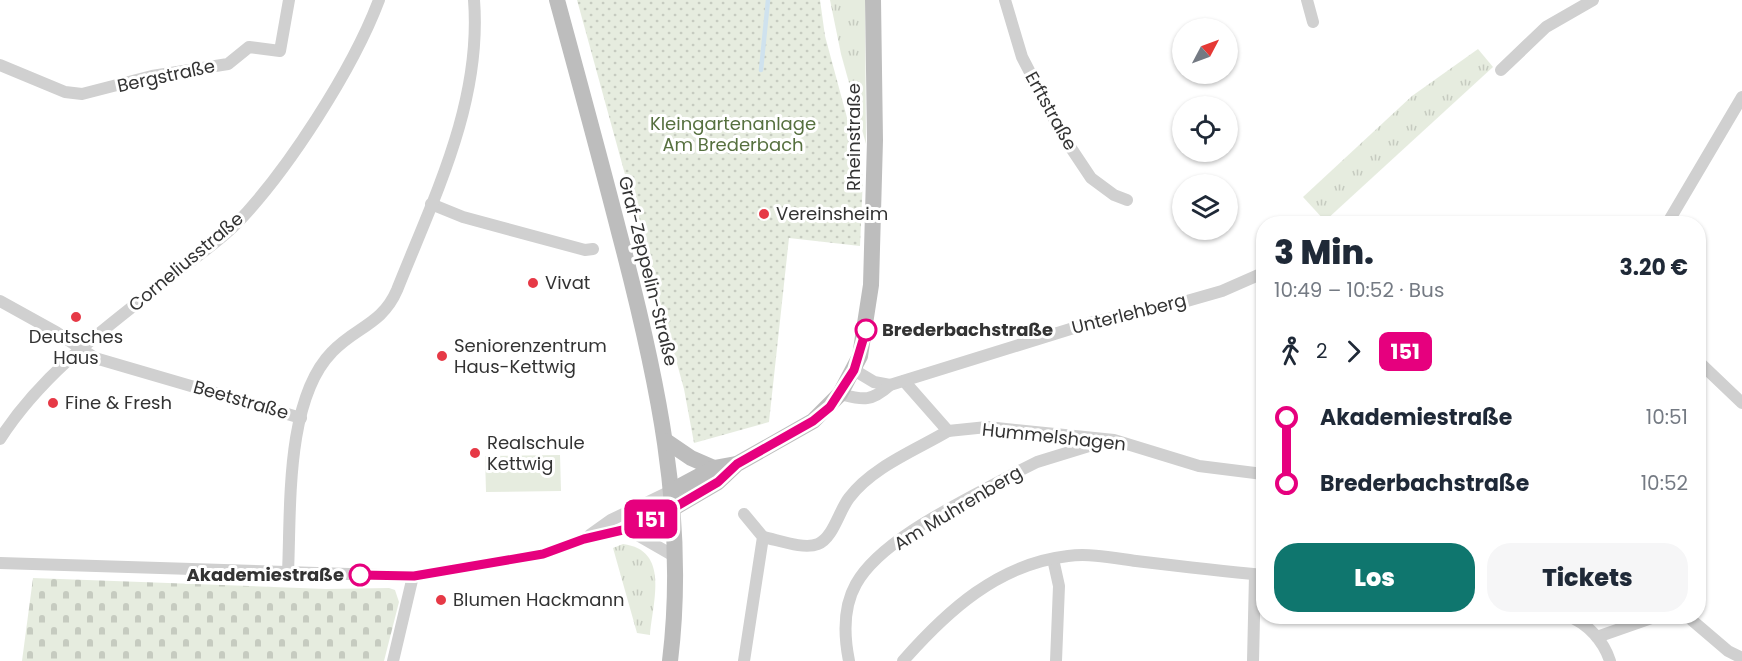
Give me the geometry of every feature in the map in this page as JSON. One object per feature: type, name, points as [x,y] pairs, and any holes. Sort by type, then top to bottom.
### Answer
[{"type":"street","name":"Bergstraße","points":[[1,69],[65,92],[82,94],[152,75],[228,64],[249,47],[280,51],[289,0]]},
{"type":"street","name":"Corneliusstraße","points":[[0,439],[44,383],[80,348],[234,226],[264,192],[310,127],[351,60],[369,28],[380,0]]},
{"type":"street","points":[[288,573],[294,446],[300,418],[312,384],[332,352],[369,326],[386,311],[393,300],[459,131],[471,85],[474,0]]},
{"type":"street","name":"Graf-Zeppelin-Straße","points":[[557,0],[647,340],[666,441],[674,556],[674,624],[669,661]]},
{"type":"street","name":"Rheinstraße","points":[[672,509],[718,482],[737,464],[813,421],[840,394],[854,370],[865,334],[871,285],[875,140],[873,0]]},
{"type":"street","name":"Erftstraße","points":[[1005,0],[1022,57],[1063,136],[1091,178],[1114,195],[1127,200]]},
{"type":"street","points":[[1307,0],[1313,22]]},
{"type":"street","points":[[1501,70],[1546,27],[1593,0]]},
{"type":"street","points":[[1672,216],[1742,97]]},
{"type":"street","points":[[431,204],[463,217],[585,250],[594,249]]},
{"type":"street","name":"Unterlehberg","points":[[840,394],[861,399],[876,397],[890,385],[1072,328],[1222,291],[1256,276]]},
{"type":"street","name":"Beetstraße","points":[[0,301],[95,358],[300,418]]},
{"type":"street","points":[[1706,369],[1742,403]]},
{"type":"street","points":[[854,370],[874,382],[890,385]]},
{"type":"street","points":[[904,381],[948,431]]},
{"type":"street","name":"Hummelshagen","points":[[763,537],[808,546],[819,544],[827,536],[859,486],[948,431],[987,427],[1114,440],[1199,466],[1256,473]]},
{"type":"street","name":"Am Muhrenberg","points":[[849,661],[846,645],[846,617],[849,599],[865,572],[909,533],[1019,471],[1083,446],[1114,440]]},
{"type":"street","points":[[666,441],[691,458],[714,468]]},
{"type":"street","name":"Rheinstraße","points":[[671,491],[714,468],[737,464]]},
{"type":"street","points":[[584,539],[611,520],[671,491]]},
{"type":"street","points":[[0,563],[414,576],[543,554],[584,539],[627,529],[672,509]]},
{"type":"street","points":[[744,514],[763,537],[744,661]]},
{"type":"street","points":[[627,529],[674,556]]},
{"type":"street","points":[[903,661],[936,623],[970,595],[1032,563],[1068,555],[1097,556],[1256,575]]},
{"type":"street","points":[[1053,559],[1059,586],[1056,661]]},
{"type":"street","points":[[393,661],[414,576]]},
{"type":"street","points":[[1253,661],[1256,618]]},
{"type":"street","points":[[1582,624],[1597,637],[1610,661]]},
{"type":"street","points":[[1597,637],[1634,624]]},
{"type":"street","points":[[1696,624],[1728,651],[1742,658]]},
{"type":"green space","name":"Kleingartenanlage Am Brederbach","points":[[577,0],[820,0],[825,36],[863,177],[860,246],[789,238],[769,422],[694,443],[684,389]]},
{"type":"green space","points":[[830,0],[865,0],[866,144],[841,54]]},
{"type":"green space","points":[[1478,49],[1493,67],[1330,216],[1320,216],[1303,197],[1412,96]]},
{"type":"green space","points":[[560,455],[561,491],[486,492],[485,456]]},
{"type":"green space","points":[[623,544],[638,548],[653,566],[655,593],[650,635],[637,633],[613,548]]},
{"type":"green space","points":[[33,578],[326,589],[389,588],[395,590],[399,602],[384,661],[22,661]]},
{"type":"waterway","points":[[761,70],[768,0]]},
{"type":"bus line","name":"151","points":[[360,575],[414,576],[543,554],[584,539],[627,529],[672,509],[718,482],[737,464],[813,421],[830,407],[854,370],[866,330]]},
{"type":"place","name":"Vereinsheim","points":[[764,214]]},
{"type":"place","name":"Vivat","points":[[533,283]]},
{"type":"place","name":"Deutsches Haus","points":[[76,317]]},
{"type":"place","name":"Brederbachstraße","points":[[866,330]]},
{"type":"place","name":"Seniorenzentrum Haus-Kettwig","points":[[442,356]]},
{"type":"place","name":"Fine & Fresh","points":[[53,403]]},
{"type":"place","name":"Realschule Kettwig","points":[[475,453]]},
{"type":"place","name":"Akademiestraße","points":[[360,575]]},
{"type":"place","name":"Blumen Hackmann","points":[[441,600]]}]
